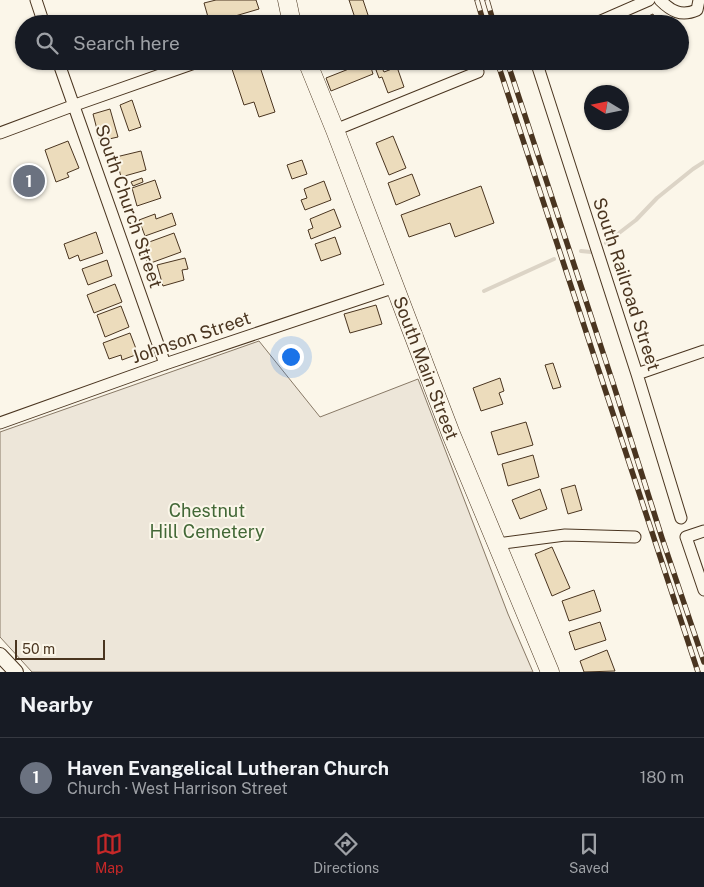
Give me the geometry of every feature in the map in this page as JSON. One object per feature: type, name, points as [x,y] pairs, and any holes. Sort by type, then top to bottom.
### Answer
[{"type":"main road","points":[[287,0],[290,15]]},
{"type":"main road","name":"South Main Street","points":[[311,70],[450,434],[550,672]]},
{"type":"street","points":[[36,0],[41,15]]},
{"type":"street","points":[[615,15],[650,0]]},
{"type":"street","points":[[660,0],[671,9],[680,13],[690,14],[697,10],[699,0]]},
{"type":"street","name":"South Church Street","points":[[61,70],[166,364]]},
{"type":"street","points":[[0,134],[174,70]]},
{"type":"street","name":"South Railroad Street","points":[[539,70],[682,518]]},
{"type":"street","points":[[335,130],[478,72]]},
{"type":"street","name":"Johnson Street","points":[[0,423],[166,364],[395,287]]},
{"type":"street","points":[[637,374],[704,351]]},
{"type":"street","points":[[704,531],[686,537],[704,590]]},
{"type":"street","points":[[497,544],[565,535],[635,537]]},
{"type":"street","points":[[0,655],[16,672]]},
{"type":"green space","name":"Chestnut Hill Cemetery","points":[[259,341],[320,417],[418,379],[508,614],[533,672],[32,672],[0,637],[0,432]]},
{"type":"building","points":[[216,0],[256,0],[259,9],[239,15],[207,15],[204,3]]},
{"type":"building","points":[[349,0],[363,0],[368,15],[354,15]]},
{"type":"building","points":[[232,70],[261,70],[275,112],[259,117],[254,102],[244,105]]},
{"type":"building","points":[[346,70],[372,70],[373,74],[331,91],[326,78]]},
{"type":"building","points":[[376,70],[383,70],[384,72],[398,70],[404,87],[388,93],[382,77],[379,78]]},
{"type":"building","points":[[132,100],[141,127],[129,131],[120,105]]},
{"type":"building","points":[[110,109],[118,137],[100,141],[93,114]]},
{"type":"building","points":[[393,136],[406,168],[389,175],[376,143]]},
{"type":"building","points":[[68,141],[79,168],[67,173],[69,177],[56,182],[45,150]]},
{"type":"building","points":[[141,151],[146,170],[121,177],[116,157]]},
{"type":"building","points":[[302,160],[307,174],[292,179],[287,165]]},
{"type":"building","points":[[412,174],[420,195],[396,205],[388,183]]},
{"type":"building","points":[[142,178],[143,182],[133,186],[131,182]]},
{"type":"building","points":[[155,180],[161,198],[137,206],[132,188]]},
{"type":"building","points":[[324,181],[331,200],[305,210],[301,200],[307,198],[304,189]]},
{"type":"building","points":[[481,186],[494,223],[455,237],[450,223],[409,237],[401,215]]},
{"type":"building","points":[[334,209],[341,227],[311,239],[308,230],[313,228],[310,219]]},
{"type":"building","points":[[172,213],[176,225],[145,236],[139,220],[155,214],[156,219]]},
{"type":"building","points":[[96,232],[103,253],[80,261],[78,255],[69,259],[64,244]]},
{"type":"building","points":[[174,233],[181,252],[148,264],[141,245]]},
{"type":"building","points":[[335,237],[341,254],[321,261],[315,244]]},
{"type":"building","points":[[185,258],[188,269],[182,270],[184,280],[163,286],[157,265]]},
{"type":"building","points":[[107,260],[112,276],[88,285],[82,269]]},
{"type":"building","points":[[115,284],[122,302],[94,313],[87,295]]},
{"type":"building","points":[[376,305],[382,324],[350,333],[344,314]]},
{"type":"building","points":[[121,306],[129,327],[105,337],[97,315]]},
{"type":"building","points":[[130,333],[138,354],[122,360],[121,355],[109,359],[103,343]]},
{"type":"building","points":[[553,363],[561,387],[553,389],[545,365]]},
{"type":"building","points":[[500,378],[504,391],[499,393],[503,404],[481,411],[473,388]]},
{"type":"building","points":[[526,422],[533,445],[498,455],[491,432]]},
{"type":"building","points":[[533,455],[539,477],[508,486],[502,464]]},
{"type":"building","points":[[575,485],[582,510],[568,514],[561,489]]},
{"type":"building","points":[[540,489],[547,509],[520,519],[512,500]]},
{"type":"building","points":[[552,547],[570,588],[552,596],[535,554]]},
{"type":"building","points":[[594,590],[601,611],[569,621],[562,601]]},
{"type":"building","points":[[600,622],[606,640],[575,650],[569,632]]},
{"type":"building","points":[[607,650],[615,671],[584,672],[580,661]]},
{"type":"waterway","points":[[606,243],[636,220],[657,198],[704,162]]},
{"type":"waterway","points":[[581,251],[591,252]]},
{"type":"waterway","points":[[484,291],[554,259]]},
{"type":"railway","points":[[477,0],[481,15]]},
{"type":"railway","points":[[487,0],[491,15]]},
{"type":"railway","points":[[500,70],[698,672]]},
{"type":"railway","points":[[510,70],[704,662]]},
{"type":"place","name":"Haven Evangelical Lutheran Church","points":[[29,181]]}]
